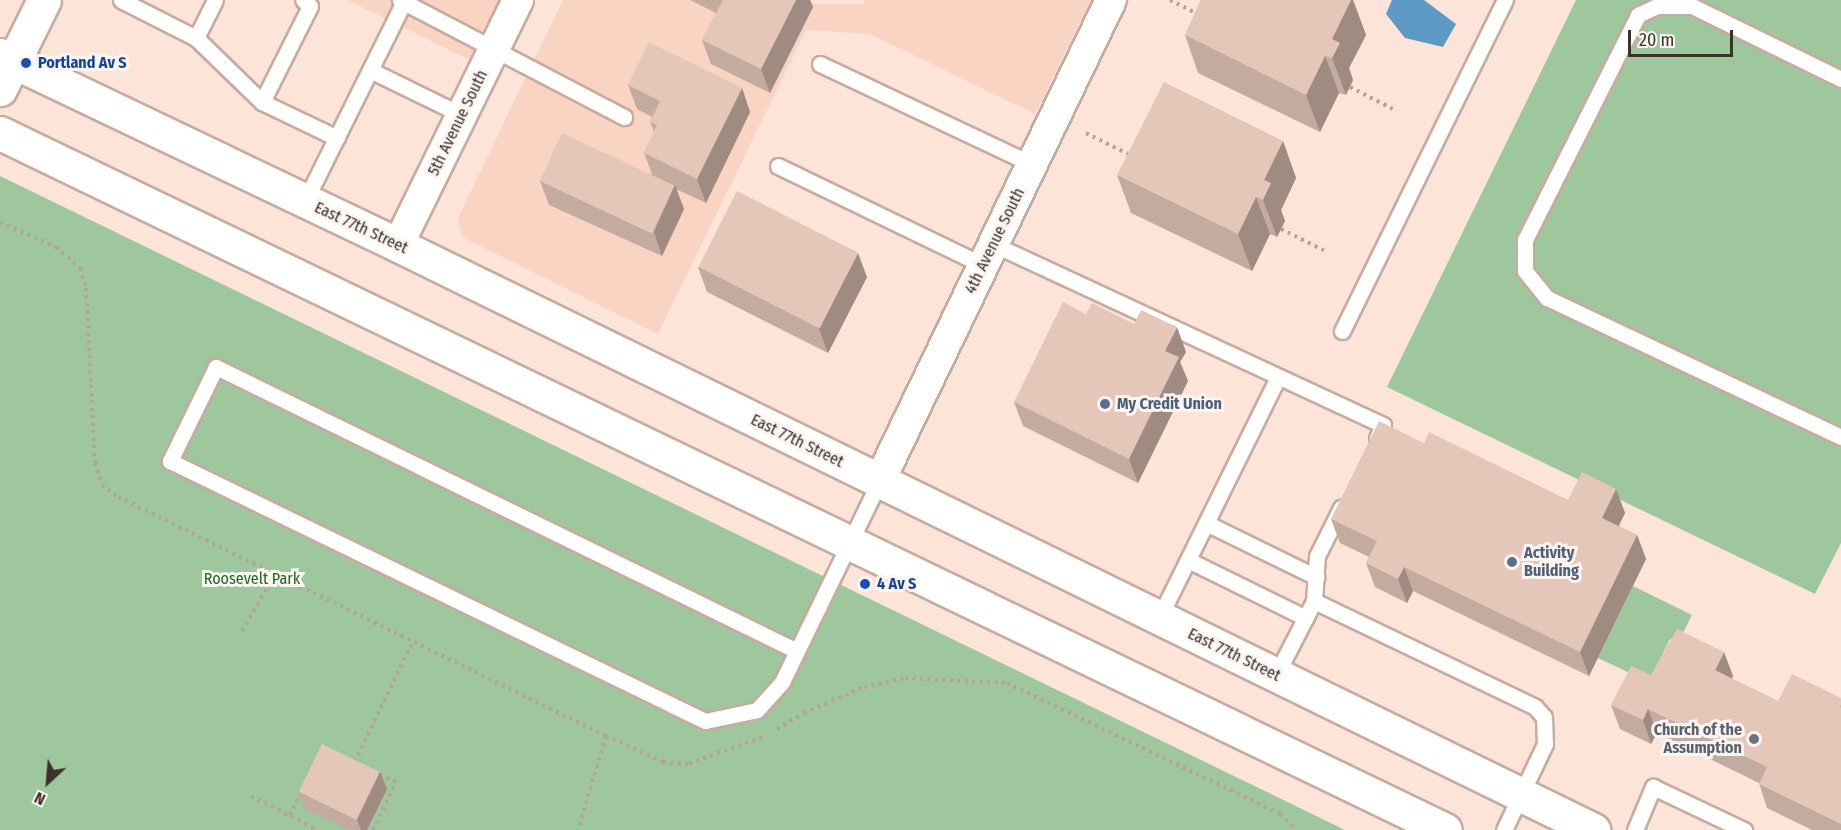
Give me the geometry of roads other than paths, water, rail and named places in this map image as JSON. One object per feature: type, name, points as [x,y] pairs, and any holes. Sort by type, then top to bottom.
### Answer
[{"type":"street","points":[[4,68],[44,0]]},
{"type":"street","name":"5th Avenue South","points":[[398,245],[518,0]]},
{"type":"street","name":"4th Avenue South","points":[[879,482],[1032,164],[1103,3]]},
{"type":"street","name":"East 77th Street","points":[[4,68],[305,201],[398,245],[1593,830]]},
{"type":"street","points":[[0,134],[1445,830]]},
{"type":"lane","points":[[121,0],[196,38],[262,102],[337,138]]},
{"type":"lane","points":[[196,38],[215,0]]},
{"type":"lane","points":[[262,102],[310,6],[303,0]]},
{"type":"lane","points":[[1342,331],[1505,0]]},
{"type":"lane","points":[[305,201],[402,1],[493,51],[624,117]]},
{"type":"lane","points":[[1841,79],[1692,6],[1657,6],[1638,15],[1524,240],[1525,271],[1547,297],[1841,437]]},
{"type":"lane","points":[[820,64],[1032,164]]},
{"type":"lane","points":[[370,70],[462,115]]},
{"type":"lane","points":[[778,166],[1278,377],[1383,425],[1368,455]]},
{"type":"lane","points":[[797,651],[216,367],[170,461],[705,721],[757,710],[782,682],[879,482]]},
{"type":"lane","points":[[1159,618],[1278,377]]},
{"type":"lane","points":[[1276,675],[1314,601],[1317,556],[1347,496]]},
{"type":"lane","points":[[1206,523],[1316,577]]},
{"type":"lane","points":[[1188,560],[1306,618]]},
{"type":"lane","points":[[1314,601],[1535,707],[1544,717],[1545,744],[1504,830]]},
{"type":"lane","points":[[1635,830],[1653,787],[1744,830]]},
{"type":"water","points":[[1392,0],[1424,0],[1456,24],[1443,47],[1405,38],[1386,14]]},
{"type":"place","name":"Portland Av S","points":[[26,63]]},
{"type":"place","name":"My Credit Union","points":[[1105,404]]},
{"type":"place","name":"Activity Building","points":[[1512,562]]},
{"type":"place","name":"4 Av S","points":[[865,584]]},
{"type":"place","name":"Church of the Assumption","points":[[1754,739]]},
{"type":"park label","name":"Roosevelt Park","points":[[252,579]]}]
